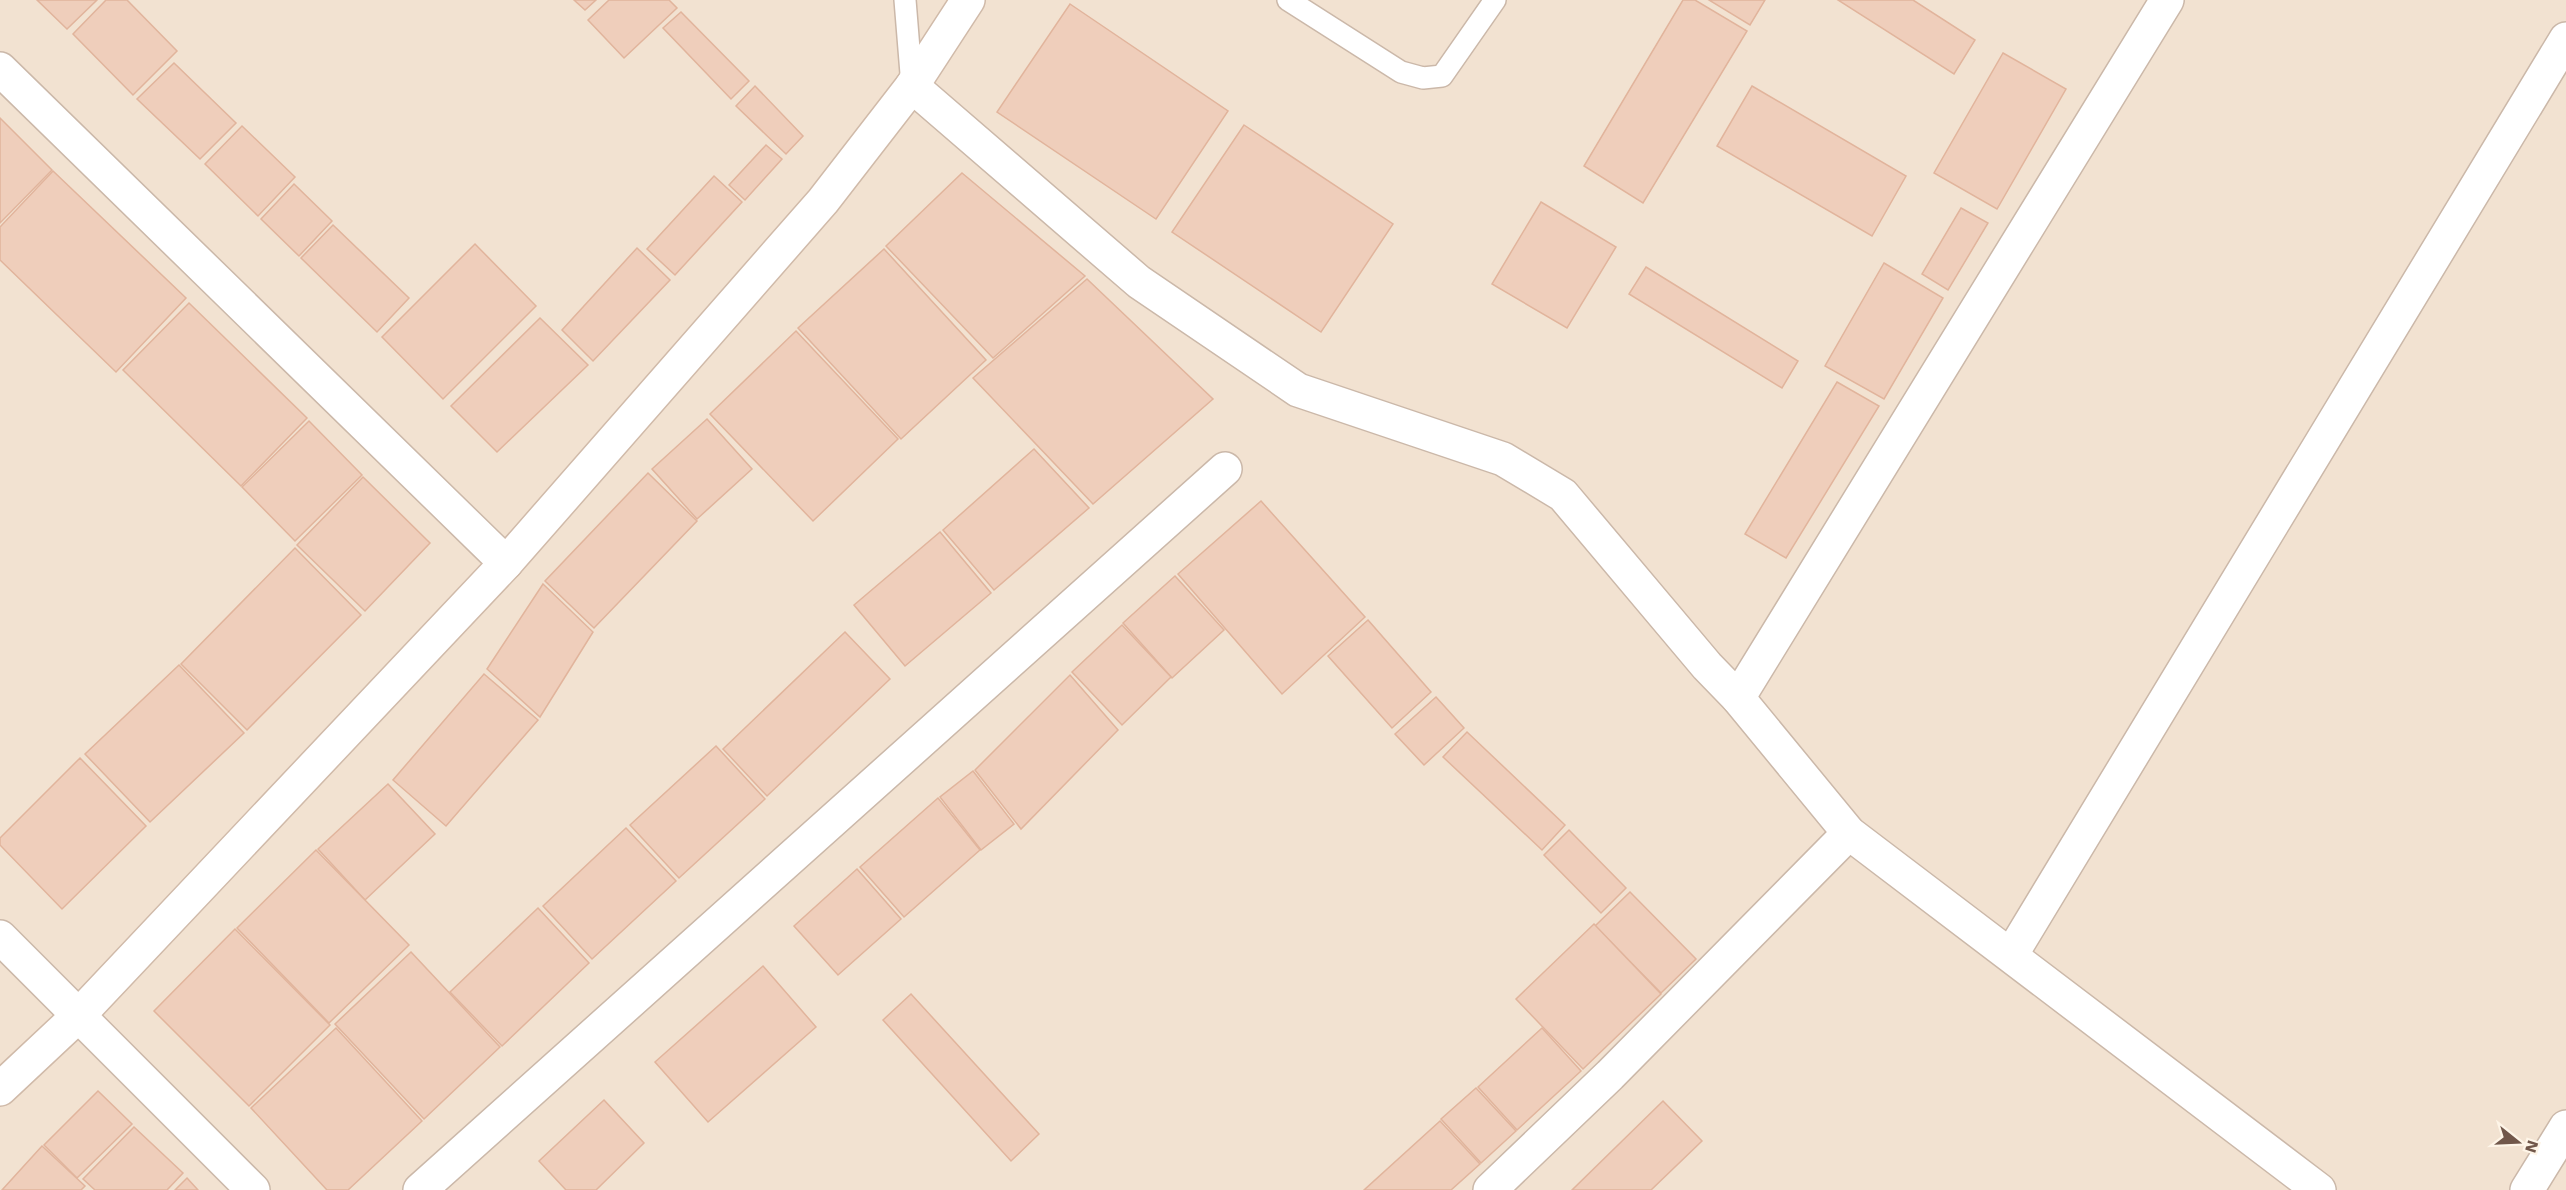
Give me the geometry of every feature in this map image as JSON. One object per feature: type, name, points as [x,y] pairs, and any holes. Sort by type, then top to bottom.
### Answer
[{"type":"street","points":[[0,1089],[79,1015],[506,563],[823,201],[912,86],[968,0]]},
{"type":"street","points":[[1738,698],[2167,0]]},
{"type":"street","points":[[2011,955],[2566,39]]},
{"type":"street","points":[[0,69],[506,563]]},
{"type":"street","points":[[912,86],[1139,282],[1298,390],[1503,459],[1563,495],[1707,666],[1738,698],[1849,833],[2319,1190]]},
{"type":"street","points":[[420,1190],[1226,469]]},
{"type":"street","points":[[1490,1190],[1610,1075],[1849,833]]},
{"type":"street","points":[[0,937],[253,1190]]},
{"type":"street","points":[[2527,1190],[2566,1127]]},
{"type":"lane","points":[[905,0],[912,86]]},
{"type":"lane","points":[[1288,0],[1401,72],[1423,78],[1442,76],[1495,0]]},
{"type":"shaded area","points":[[0,0],[2566,0],[2566,1190],[0,1190]]},
{"type":"building","points":[[37,0],[97,0],[67,29]]},
{"type":"building","points":[[106,0],[127,0],[177,51],[133,95],[73,34]]},
{"type":"building","points":[[574,0],[596,0],[585,10]]},
{"type":"building","points":[[609,0],[669,0],[677,8],[624,58],[588,20]]},
{"type":"building","points":[[1683,0],[1695,0],[1747,31],[1643,203],[1584,166]]},
{"type":"building","points":[[1709,0],[1765,0],[1750,25]]},
{"type":"building","points":[[1838,0],[1913,0],[1975,40],[1954,74]]},
{"type":"building","points":[[1070,4],[1228,111],[1156,219],[997,112]]},
{"type":"building","points":[[681,12],[749,81],[731,99],[663,28]]},
{"type":"building","points":[[2003,53],[2066,89],[1997,209],[1934,173]]},
{"type":"building","points":[[174,63],[236,123],[200,159],[137,99]]},
{"type":"building","points":[[755,86],[803,136],[786,154],[736,106]]},
{"type":"building","points":[[1752,86],[1906,176],[1872,236],[1717,146]]},
{"type":"building","points":[[0,118],[52,170],[0,223]]},
{"type":"building","points":[[1244,125],[1393,224],[1321,332],[1172,232]]},
{"type":"building","points":[[242,126],[295,177],[258,216],[205,164]]},
{"type":"building","points":[[766,145],[782,159],[745,200],[729,185]]},
{"type":"building","points":[[53,171],[186,298],[116,372],[0,260],[0,227]]},
{"type":"building","points":[[962,173],[1085,276],[993,358],[886,246]]},
{"type":"building","points":[[714,176],[742,202],[675,275],[647,249]]},
{"type":"building","points":[[294,184],[332,221],[299,256],[261,219]]},
{"type":"building","points":[[1541,202],[1616,247],[1567,328],[1492,284]]},
{"type":"building","points":[[1961,208],[1988,223],[1948,290],[1922,274]]},
{"type":"building","points":[[333,225],[409,298],[377,332],[301,258]]},
{"type":"building","points":[[475,244],[536,306],[443,399],[382,337]]},
{"type":"building","points":[[637,248],[670,280],[593,361],[562,330]]},
{"type":"building","points":[[884,249],[986,360],[901,439],[798,328]]},
{"type":"building","points":[[1884,263],[1943,298],[1884,399],[1825,366]]},
{"type":"building","points":[[1646,267],[1798,361],[1782,388],[1629,294]]},
{"type":"building","points":[[1087,279],[1213,399],[1093,504],[973,378]]},
{"type":"building","points":[[189,303],[307,418],[241,486],[123,370]]},
{"type":"building","points":[[540,318],[588,365],[497,452],[451,406]]},
{"type":"building","points":[[796,331],[898,439],[813,521],[710,414]]},
{"type":"building","points":[[1837,382],[1879,406],[1786,558],[1745,534]]},
{"type":"building","points":[[707,419],[752,469],[697,519],[652,469]]},
{"type":"building","points":[[309,421],[362,475],[295,541],[242,487]]},
{"type":"building","points":[[1034,449],[1089,508],[994,590],[943,530]]},
{"type":"building","points":[[648,473],[697,521],[594,628],[545,581]]},
{"type":"building","points":[[363,477],[430,543],[365,611],[297,545]]},
{"type":"building","points":[[1261,501],[1365,617],[1282,694],[1178,574]]},
{"type":"building","points":[[940,532],[991,593],[905,666],[854,605]]},
{"type":"building","points":[[295,548],[361,615],[247,730],[181,664]]},
{"type":"building","points":[[1175,576],[1224,630],[1172,678],[1123,623]]},
{"type":"building","points":[[543,584],[593,632],[540,717],[487,669]]},
{"type":"building","points":[[1368,620],[1431,692],[1392,728],[1328,656]]},
{"type":"building","points":[[1122,625],[1171,677],[1122,725],[1072,672]]},
{"type":"building","points":[[845,632],[890,679],[767,796],[723,749]]},
{"type":"building","points":[[179,665],[244,733],[150,822],[85,754]]},
{"type":"building","points":[[484,674],[538,720],[446,826],[393,780]]},
{"type":"building","points":[[1070,675],[1118,730],[1021,829],[975,770]]},
{"type":"building","points":[[1436,697],[1464,728],[1424,765],[1395,734]]},
{"type":"building","points":[[1467,732],[1565,825],[1542,850],[1443,757]]},
{"type":"building","points":[[716,746],[765,799],[679,878],[630,825]]},
{"type":"building","points":[[80,758],[146,826],[62,909],[0,845],[0,838]]},
{"type":"building","points":[[973,771],[1014,824],[981,850],[940,797]]},
{"type":"building","points":[[388,784],[435,834],[365,900],[318,849]]},
{"type":"building","points":[[938,798],[980,850],[904,917],[860,867]]},
{"type":"building","points":[[626,828],[676,881],[592,959],[543,906]]},
{"type":"building","points":[[1569,830],[1626,888],[1601,913],[1544,855]]},
{"type":"building","points":[[316,850],[409,945],[329,1023],[237,928]]},
{"type":"building","points":[[857,869],[901,919],[838,975],[794,926]]},
{"type":"building","points":[[1630,892],[1696,959],[1661,993],[1595,926]]},
{"type":"building","points":[[538,908],[589,963],[502,1046],[450,992]]},
{"type":"building","points":[[1594,924],[1661,994],[1583,1069],[1516,999]]},
{"type":"building","points":[[235,929],[330,1025],[249,1106],[154,1011]]},
{"type":"building","points":[[411,952],[500,1047],[424,1119],[335,1024]]},
{"type":"building","points":[[763,966],[816,1027],[708,1122],[655,1062]]},
{"type":"building","points":[[911,994],[1039,1134],[1011,1161],[883,1020]]},
{"type":"building","points":[[336,1028],[422,1121],[348,1190],[327,1190],[251,1108]]},
{"type":"building","points":[[1542,1028],[1581,1071],[1517,1130],[1478,1087]]},
{"type":"building","points":[[1476,1088],[1516,1131],[1481,1163],[1441,1119]]},
{"type":"building","points":[[98,1091],[132,1124],[77,1178],[44,1145]]},
{"type":"building","points":[[604,1100],[644,1143],[596,1190],[566,1190],[539,1161]]},
{"type":"building","points":[[1663,1101],[1702,1141],[1651,1190],[1572,1190]]},
{"type":"building","points":[[1440,1121],[1480,1164],[1451,1190],[1364,1190]]},
{"type":"building","points":[[134,1127],[183,1173],[167,1190],[95,1190],[83,1179]]},
{"type":"building","points":[[42,1146],[85,1186],[81,1190],[2,1190]]},
{"type":"building","points":[[187,1178],[198,1190],[175,1190]]}]
